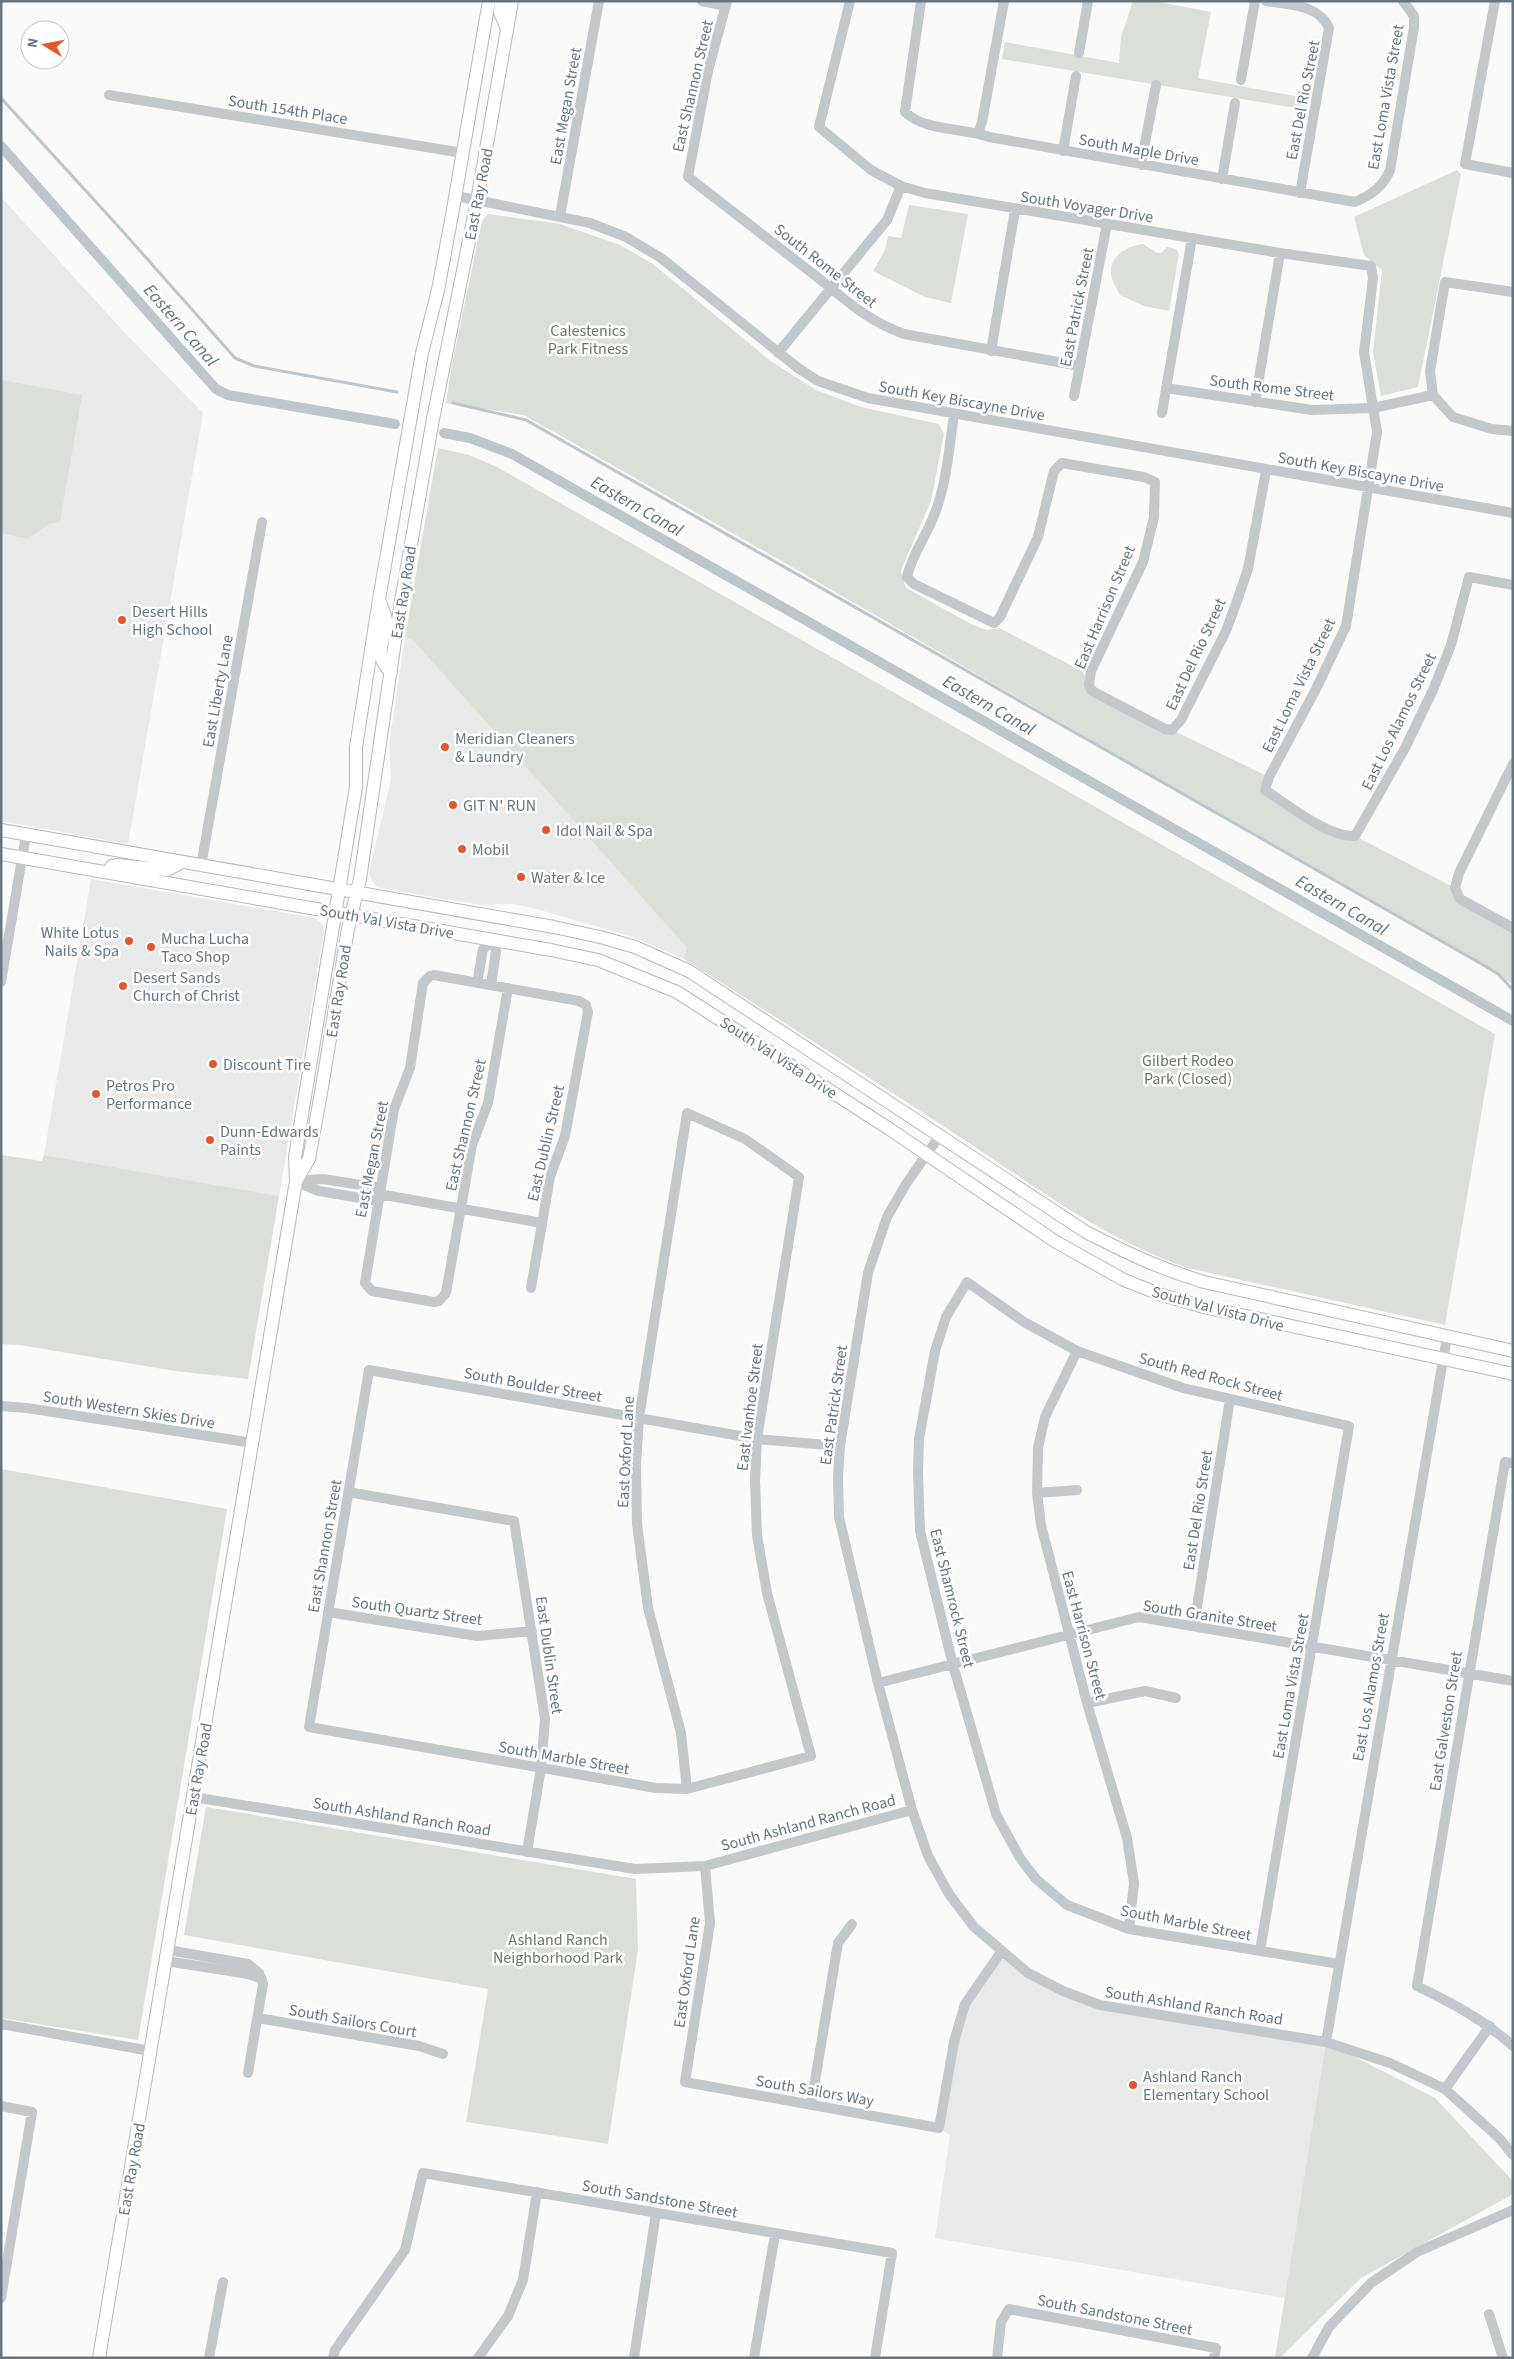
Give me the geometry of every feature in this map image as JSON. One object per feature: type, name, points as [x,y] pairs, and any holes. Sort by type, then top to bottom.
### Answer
[{"type":"main road","name":"East Ray Road","points":[[99,2358],[296,1181],[295,1157],[356,787],[356,747],[379,599],[422,353],[438,290],[456,196],[489,1]]},
{"type":"main road","points":[[501,1],[500,12],[507,29]]},
{"type":"main road","name":"East Ray Road","points":[[296,1181],[309,1159],[379,764],[391,672],[433,419],[477,201],[512,1]]},
{"type":"main road","points":[[379,599],[386,620],[380,657],[383,664],[391,672]]},
{"type":"main road","name":"South Val Vista Drive","points":[[1,830],[497,917],[604,938],[635,947],[689,971],[1086,1232],[1167,1271],[1513,1351]]},
{"type":"main road","name":"South Val Vista Drive","points":[[1,854],[336,911],[598,960],[627,970],[677,992],[927,1154],[1056,1242],[1124,1280],[1204,1307],[1513,1374]]},
{"type":"main road","points":[[108,872],[112,866],[116,865],[167,870],[182,862]]},
{"type":"main road","points":[[493,940],[497,917]]},
{"type":"main road","points":[[726,1023],[738,1002]]},
{"type":"street","name":"East Megan Street","points":[[560,216],[599,1]]},
{"type":"street","points":[[702,1],[727,4]]},
{"type":"street","name":"South Voyager Drive","points":[[850,1],[819,128],[871,170],[901,186],[925,193],[1015,210],[1371,266]]},
{"type":"street","name":"South Maple Drive","points":[[922,1],[905,112],[921,123],[1063,151],[1354,202],[1370,195]]},
{"type":"street","points":[[978,133],[982,122],[1004,1]]},
{"type":"street","points":[[1079,53],[1088,1]]},
{"type":"street","points":[[1241,80],[1255,1]]},
{"type":"street","points":[[1266,1],[1316,9]]},
{"type":"street","name":"East Loma Vista Street","points":[[1370,195],[1386,182],[1390,170],[1414,16],[1403,1]]},
{"type":"street","points":[[1495,1],[1465,164],[1513,173]]},
{"type":"street","name":"East Shannon Street","points":[[688,177],[708,71],[727,4]]},
{"type":"street","name":"East Del Rio Street","points":[[1300,193],[1329,37],[1329,28],[1316,9]]},
{"type":"street","points":[[1063,151],[1076,76]]},
{"type":"street","points":[[1141,165],[1156,85]]},
{"type":"street","name":"South 154th Place","points":[[109,95],[463,153]]},
{"type":"street","points":[[1222,179],[1236,103]]},
{"type":"street","name":"South Rome Street","points":[[688,177],[831,287],[864,316],[886,328],[904,334],[1080,366]]},
{"type":"street","points":[[778,353],[888,220],[901,186]]},
{"type":"street","name":"South Key Biscayne Drive","points":[[456,196],[560,216],[605,228],[626,238],[661,258],[778,353],[818,381],[868,398],[1513,513]]},
{"type":"street","points":[[991,351],[1015,210]]},
{"type":"street","name":"East Patrick Street","points":[[1074,396],[1107,224]]},
{"type":"street","points":[[1162,413],[1192,238]]},
{"type":"street","points":[[1255,402],[1280,253]]},
{"type":"street","name":"East Loma Vista Street","points":[[1345,837],[1325,828],[1265,790],[1268,777],[1312,697],[1346,626],[1376,432],[1364,352],[1373,278],[1371,266]]},
{"type":"street","points":[[1513,292],[1445,282],[1430,371],[1434,395],[1453,417],[1492,429],[1513,431]]},
{"type":"street","name":"South Rome Street","points":[[1166,388],[1312,410],[1373,408],[1434,395]]},
{"type":"street","name":"East Harrison Street","points":[[954,414],[943,483],[935,513],[909,567],[907,577],[914,584],[994,623],[1000,617],[1038,536],[1054,471],[1062,463],[1144,477],[1155,482],[1154,517],[1143,562],[1091,671],[1089,685]]},
{"type":"street","name":"East Del Rio Street","points":[[1089,685],[1092,691],[1165,729],[1172,730],[1181,720],[1226,631],[1238,601],[1248,569],[1266,470]]},
{"type":"street","name":"East Liberty Lane","points":[[201,866],[262,522]]},
{"type":"street","name":"East Los Alamos Street","points":[[1345,837],[1355,836],[1361,828],[1405,748],[1429,698],[1451,644],[1469,577],[1513,585]]},
{"type":"street","points":[[1513,764],[1459,873],[1455,888],[1460,899],[1513,928]]},
{"type":"street","points":[[1,982],[4,945],[26,834]]},
{"type":"street","points":[[491,985],[496,951],[493,940],[483,949],[477,983],[508,988]]},
{"type":"street","name":"East Megan Street","points":[[443,1298],[434,1302],[372,1291],[365,1279],[394,1109],[410,1068],[424,984],[426,979],[434,975],[477,983]]},
{"type":"street","name":"East Shannon Street","points":[[443,1298],[446,1293],[472,1145],[488,1103],[508,988]]},
{"type":"street","name":"East Dublin Street","points":[[508,988],[580,1001],[586,1005],[588,1012],[565,1136],[550,1177],[531,1288]]},
{"type":"street","name":"East Ivanhoe Street","points":[[687,1114],[745,1139],[799,1177],[757,1439],[755,1481],[757,1526],[764,1574],[811,1756]]},
{"type":"street","name":"East Oxford Lane","points":[[687,1114],[640,1418],[636,1464],[637,1524],[648,1608],[681,1733],[687,1789]]},
{"type":"street","name":"East Patrick Street","points":[[912,1810],[878,1683],[839,1517],[840,1446],[868,1273],[888,1217],[906,1184],[940,1135]]},
{"type":"street","points":[[296,1181],[323,1179],[379,1194],[542,1223]]},
{"type":"street","name":"South Red Rock Street","points":[[966,1282],[1024,1322],[1077,1351],[1149,1378],[1230,1399],[1349,1426]]},
{"type":"street","name":"East Shamrock Street","points":[[966,1282],[946,1317],[935,1352],[919,1439],[919,1513],[924,1552],[953,1665],[996,1814],[1020,1858]]},
{"type":"street","name":"East Los Alamos Street","points":[[1326,2042],[1390,1660],[1447,1337]]},
{"type":"street","name":"East Harrison Street","points":[[1077,1351],[1045,1417],[1038,1448],[1037,1493],[1041,1525],[1087,1703],[1127,1838],[1134,1883],[1129,1929]]},
{"type":"street","name":"East Shannon Street","points":[[309,1728],[369,1370]]},
{"type":"street","name":"South Boulder Street","points":[[369,1370],[757,1439],[840,1446]]},
{"type":"street","name":"East Del Rio Street","points":[[1194,1626],[1230,1399]]},
{"type":"street","name":"South Western Skies Drive","points":[[1,1406],[27,1408],[253,1443]]},
{"type":"street","name":"East Loma Vista Street","points":[[1260,1951],[1349,1426]]},
{"type":"street","name":"East Galveston Street","points":[[1490,2026],[1453,2003],[1417,1986],[1468,1674],[1509,1462]]},
{"type":"street","points":[[1037,1493],[1077,1490]]},
{"type":"street","name":"East Dublin Street","points":[[348,1492],[514,1521],[545,1719],[542,1768],[526,1852]]},
{"type":"street","name":"South Quartz Street","points":[[328,1612],[477,1636],[532,1631]]},
{"type":"street","name":"South Granite Street","points":[[878,1683],[953,1665],[1069,1633],[1139,1617],[1513,1681]]},
{"type":"street","points":[[1087,1703],[1145,1691],[1176,1698]]},
{"type":"street","name":"South Marble Street","points":[[309,1728],[656,1788],[687,1789],[811,1756]]},
{"type":"street","name":"South Ashland Ranch Road","points":[[193,1796],[635,1870],[705,1866],[912,1810],[928,1856],[949,1894],[974,1927],[1001,1952],[1028,1973],[1062,1991],[1100,2006],[1326,2042],[1390,2063],[1445,2089],[1499,2138],[1513,2155]]},
{"type":"street","name":"South Marble Street","points":[[1020,1858],[1036,1879],[1067,1905],[1129,1929],[1339,1964]]},
{"type":"street","name":"East Oxford Lane","points":[[684,2082],[710,1923],[705,1866]]},
{"type":"street","points":[[811,2105],[838,1943],[852,1924]]},
{"type":"street","name":"South Sailors Way","points":[[684,2082],[940,2128],[954,2042],[965,2004],[1001,1952]]},
{"type":"street","points":[[167,1955],[220,1964],[262,1979],[264,1984],[248,2073]]},
{"type":"street","name":"South Sailors Court","points":[[258,2018],[419,2046],[443,2054]]},
{"type":"street","points":[[1,2024],[150,2051]]},
{"type":"street","points":[[1445,2089],[1490,2026],[1513,2046]]},
{"type":"street","points":[[1,2106],[32,2112],[1,2298]]},
{"type":"street","name":"South Sandstone Street","points":[[334,2358],[335,2350],[404,2250],[423,2173],[892,2253],[875,2358]]},
{"type":"street","points":[[478,2358],[508,2316],[523,2280],[537,2192]]},
{"type":"street","points":[[1312,2358],[1329,2327],[1370,2284],[1417,2252],[1513,2210]]},
{"type":"street","points":[[634,2358],[656,2213]]},
{"type":"street","points":[[754,2358],[775,2234]]},
{"type":"street","points":[[209,2358],[223,2282]]},
{"type":"street","name":"South Sandstone Street","points":[[997,2358],[1001,2322],[1009,2309],[1215,2353]]},
{"type":"street","points":[[1488,2314],[1503,2358]]},
{"type":"shaded area","points":[[1,197],[125,333],[203,413],[128,844],[1,821]]},
{"type":"shaded area","points":[[405,637],[412,639],[687,948],[684,959],[633,937],[533,908],[513,904],[481,905],[380,888],[373,883],[369,872],[391,780],[389,745]]},
{"type":"shaded area","points":[[91,879],[315,918],[323,925],[324,931],[279,1196],[44,1155]]},
{"type":"shaded area","name":"Ashland Ranch Elementary School","points":[[1001,1952],[1028,1973],[1100,2005],[1326,2042],[1285,2298],[935,2238],[950,2135],[939,2128],[965,2004]]},
{"type":"green space","points":[[1133,1],[1153,1],[1211,12],[1198,78],[1310,99],[1308,110],[1002,59],[1005,42],[1119,63],[1121,37]]},
{"type":"green space","points":[[1457,170],[1461,174],[1418,387],[1381,396],[1373,352],[1382,270],[1364,255],[1354,217]]},
{"type":"green space","points":[[909,205],[968,214],[951,303],[925,297],[873,271],[885,250],[888,236],[901,238]]},
{"type":"green space","name":"Calestenics Park Fitness","points":[[488,214],[560,224],[620,245],[653,264],[772,362],[816,390],[861,407],[939,424],[944,434],[931,501],[901,570],[906,588],[971,624],[986,630],[999,628],[1082,671],[1089,685],[1172,730],[1269,777],[1265,790],[1325,828],[1355,836],[1455,888],[1460,899],[1513,928],[1513,984],[780,560],[524,415],[446,403],[452,364],[482,221]]},
{"type":"green space","points":[[1143,244],[1157,253],[1161,253],[1167,247],[1176,249],[1179,254],[1169,311],[1144,306],[1120,295],[1111,276],[1111,267],[1117,256],[1126,249]]},
{"type":"green space","points":[[2,380],[82,395],[60,522],[49,524],[27,539],[1,533]]},
{"type":"green space","name":"Gilbert Rodeo Park (Closed)","points":[[438,448],[469,455],[497,467],[1495,1034],[1445,1325],[1188,1268],[1128,1243],[1044,1194],[859,1071],[684,959],[687,948],[412,639],[405,637]]},
{"type":"green space","points":[[1,1155],[42,1161],[44,1155],[279,1196],[248,1379],[175,1371],[20,1345],[1,1344]]},
{"type":"green space","points":[[1,1469],[227,1509],[138,2040],[1,2018]]},
{"type":"green space","name":"Ashland Ranch Neighborhood Park","points":[[206,1807],[636,1879],[638,1950],[608,2144],[466,2122],[488,1989],[184,1935]]},
{"type":"green space","points":[[1326,2042],[1435,2098],[1513,2181],[1513,2194],[1361,2278],[1280,2358],[1275,2358]]},
{"type":"waterway","points":[[1,98],[235,358],[254,366],[397,392]]},
{"type":"waterway","name":"Eastern Canal","points":[[1,146],[216,389],[228,395],[395,424]]},
{"type":"waterway","points":[[453,403],[526,420],[1487,967],[1498,974],[1513,990]]},
{"type":"waterway","name":"Eastern Canal","points":[[444,433],[470,438],[512,454],[1513,1021]]},
{"type":"place","name":"Desert Hills High School","points":[[122,620]]},
{"type":"place","name":"Meridian Cleaners & Laundry","points":[[445,747]]},
{"type":"place","name":"GIT N' RUN","points":[[453,805]]},
{"type":"place","name":"Idol Nail & Spa","points":[[546,830]]},
{"type":"place","name":"Mobil","points":[[462,849]]},
{"type":"place","name":"Water & Ice","points":[[521,877]]},
{"type":"place","name":"White Lotus Nails & Spa","points":[[129,941]]},
{"type":"place","name":"Mucha Lucha Taco Shop","points":[[151,947]]},
{"type":"place","name":"Desert Sands Church of Christ","points":[[123,986]]},
{"type":"place","name":"Discount Tire","points":[[213,1064]]},
{"type":"place","name":"Petros Pro Performance","points":[[96,1094]]},
{"type":"place","name":"Dunn-Edwards Paints","points":[[210,1140]]},
{"type":"place","name":"Ashland Ranch Elementary School","points":[[1133,2085]]}]
